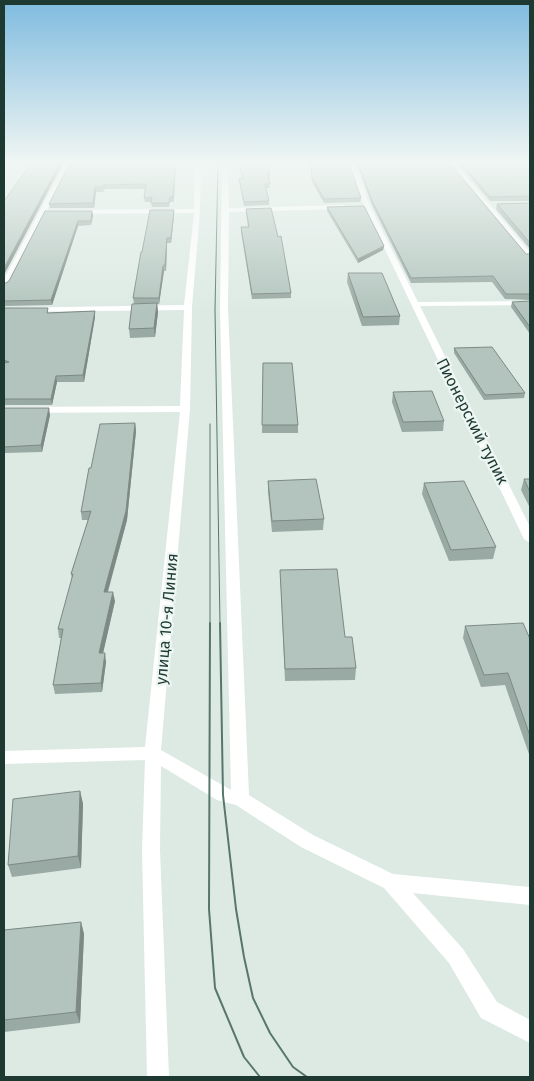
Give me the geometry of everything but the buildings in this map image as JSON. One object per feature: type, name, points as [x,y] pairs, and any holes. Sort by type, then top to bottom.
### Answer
[{"type":"lane","points":[[4,286],[42,212],[128,211]]},
{"type":"lane","name":"улица 10-я Линия","points":[[158,1077],[151,850],[153,753],[185,409],[188,307],[197,211]]},
{"type":"lane","points":[[226,211],[224,308],[240,800]]},
{"type":"lane","name":"Пионерский тупик","points":[[371,211],[530,539]]},
{"type":"lane","points":[[491,211],[530,256]]},
{"type":"lane","points":[[414,304],[530,303]]},
{"type":"lane","points":[[4,310],[188,307]]},
{"type":"lane","points":[[4,410],[185,409]]},
{"type":"lane","points":[[4,757],[153,753],[223,795],[240,800],[307,841],[392,882],[530,896]]},
{"type":"lane","points":[[392,882],[456,956],[489,1010],[530,1032]]},
{"type":"tram line","points":[[217,211],[215,310],[220,624]]},
{"type":"tram line","points":[[210,424],[210,623]]},
{"type":"tram line","points":[[210,623],[209,909],[215,988],[244,1057],[260,1077]]},
{"type":"tram line","points":[[220,623],[223,795],[236,909],[244,957],[253,998],[270,1033],[293,1067],[307,1077]]}]
